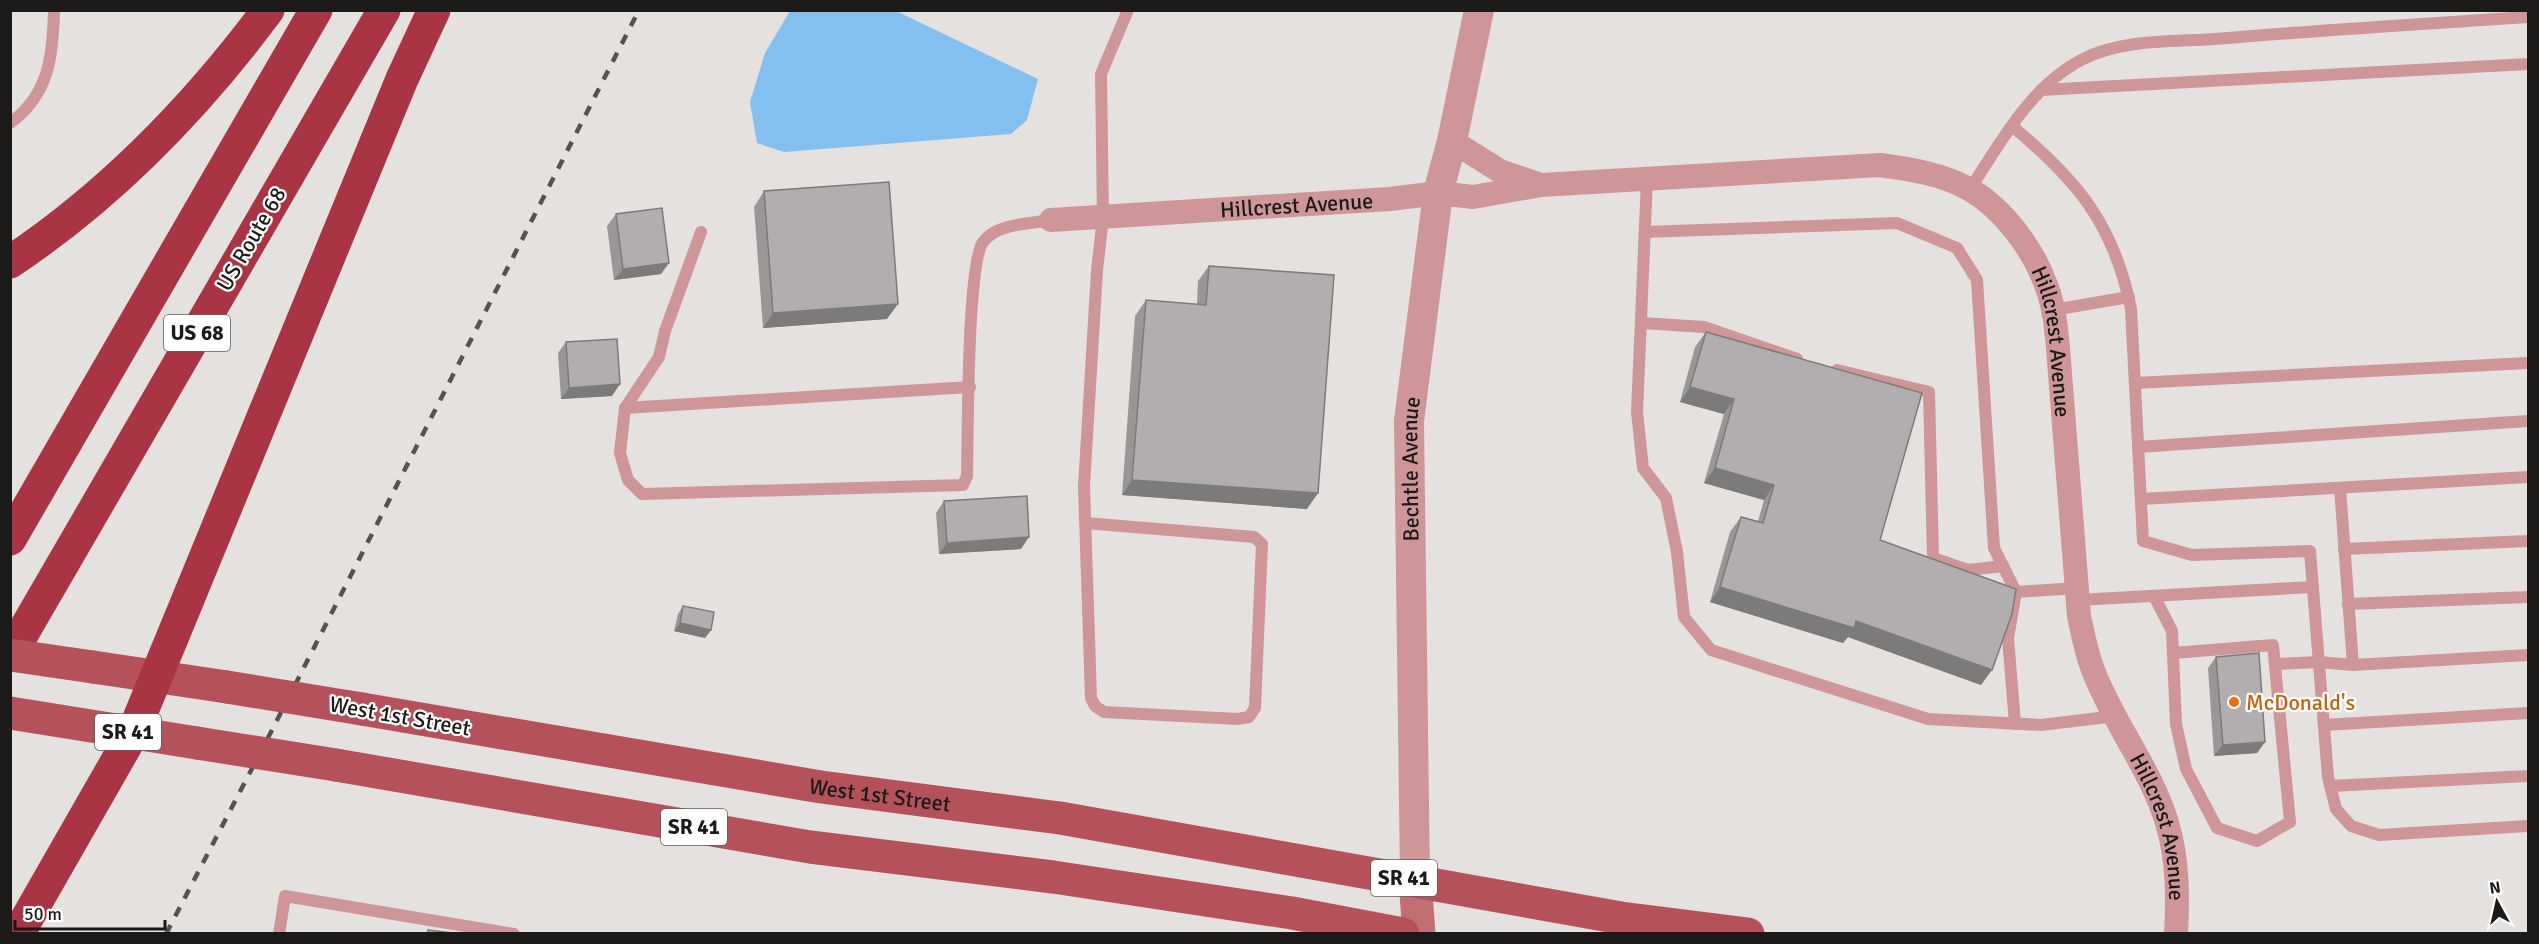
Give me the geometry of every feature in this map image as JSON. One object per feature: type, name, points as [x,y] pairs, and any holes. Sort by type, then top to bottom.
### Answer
[{"type":"highway","points":[[10,262],[98,197],[146,153],[186,112],[268,10]]},
{"type":"highway","name":"US 68","points":[[10,539],[316,10]]},
{"type":"highway","name":"US Route 68","points":[[10,655],[384,10]]},
{"type":"highway","points":[[18,933],[133,733],[398,90],[434,10]]},
{"type":"main road","name":"West 1st Street","points":[[10,655],[362,709],[821,788],[1060,818],[1621,918],[1748,933]]},
{"type":"main road","name":"SR 41","points":[[10,712],[336,765],[810,847],[1053,877],[1292,913],[1403,933]]},
{"type":"main road","name":"Bechtle Avenue","points":[[1415,880],[1419,933]]},
{"type":"street","name":"Bechtle Avenue","points":[[1415,880],[1409,421],[1438,193],[1452,141],[1479,10]]},
{"type":"street","name":"Hillcrest Avenue","points":[[1452,141],[1500,171],[1541,186]]},
{"type":"street","name":"Hillcrest Avenue","points":[[1051,220],[1390,199],[1438,193],[1473,197],[1541,186],[1880,165],[1913,169],[1945,178],[1970,189],[2013,228],[2032,256],[2046,284],[2053,310],[2058,348],[2078,594],[2087,653],[2094,672],[2154,790],[2167,823],[2174,857],[2176,933]]},
{"type":"lane","points":[[10,123],[26,111],[46,80],[54,29],[54,10]]},
{"type":"lane","points":[[1085,523],[1254,537],[1262,544],[1255,708],[1249,717],[1239,719],[1104,712],[1095,706],[1091,698],[1085,523],[1084,486],[1097,271],[1103,217],[1101,74],[1128,10]]},
{"type":"lane","points":[[1970,189],[2012,126],[2041,90],[2082,59],[2106,50],[2134,45],[2529,17]]},
{"type":"lane","points":[[2041,90],[2529,64]]},
{"type":"lane","points":[[2012,126],[2072,181],[2095,211],[2114,247],[2129,297],[2143,542],[2192,555],[2310,551],[2330,786],[2336,809],[2351,826],[2379,835],[2529,826]]},
{"type":"lane","points":[[1647,179],[1637,412],[1643,468],[1665,498],[1677,552],[1684,617],[1711,650],[1928,719],[2041,725],[2116,716]]},
{"type":"lane","points":[[701,232],[665,331],[659,357],[625,408],[620,453],[628,480],[642,494],[963,485],[967,476],[972,303],[976,264],[983,243],[999,229],[1051,220]]},
{"type":"lane","points":[[1645,232],[1897,223],[1957,248],[1977,280],[1994,548],[2016,592],[2008,638],[2015,724]]},
{"type":"lane","points":[[2053,310],[2129,297]]},
{"type":"lane","points":[[1642,323],[1704,327],[1808,363]]},
{"type":"lane","points":[[2135,383],[2529,363]]},
{"type":"lane","points":[[1830,369],[1929,392],[1933,558],[1968,570],[2003,566]]},
{"type":"lane","points":[[625,408],[970,387]]},
{"type":"lane","points":[[2138,447],[2529,421]]},
{"type":"lane","points":[[2141,499],[2529,477]]},
{"type":"lane","points":[[2340,488],[2353,665]]},
{"type":"lane","points":[[2344,549],[2529,541]]},
{"type":"lane","points":[[2016,592],[2154,596],[2313,587]]},
{"type":"lane","points":[[2154,596],[2172,632],[2176,724],[2186,769],[2217,828],[2257,841],[2290,822],[2273,645],[2173,653]]},
{"type":"lane","points":[[2348,604],[2529,597]]},
{"type":"lane","points":[[2275,664],[2319,662],[2353,665],[2529,655]]},
{"type":"lane","points":[[2324,725],[2529,713]]},
{"type":"lane","points":[[2330,786],[2529,776]]},
{"type":"lane","points":[[279,933],[285,896],[514,933]]},
{"type":"water","points":[[790,11],[896,11],[1038,79],[1027,120],[1011,134],[784,152],[757,143],[750,102],[765,53]]},
{"type":"building","points":[[889,182],[898,304],[773,313],[764,191]]},
{"type":"building","points":[[662,208],[669,263],[623,269],[616,214]]},
{"type":"building","points":[[1209,266],[1334,275],[1318,493],[1132,480],[1146,300],[1206,305]]},
{"type":"building","points":[[1706,332],[1922,393],[1880,540],[2016,589],[2012,614],[1992,670],[1856,621],[1854,628],[1720,587],[1741,517],[1763,523],[1774,485],[1715,468],[1734,399],[1690,387]]},
{"type":"building","points":[[617,339],[620,384],[569,388],[566,342]]},
{"type":"building","points":[[1027,496],[1029,537],[947,543],[944,501]]},
{"type":"building","points":[[683,606],[714,612],[711,630],[680,623]]},
{"type":"building","points":[[2259,653],[2265,742],[2223,745],[2216,657]]},
{"type":"building","points":[[428,930],[453,933],[428,933]]},
{"type":"railway","points":[[166,934],[639,10]]},
{"type":"place","name":"McDonald's","points":[[2234,702]]}]
